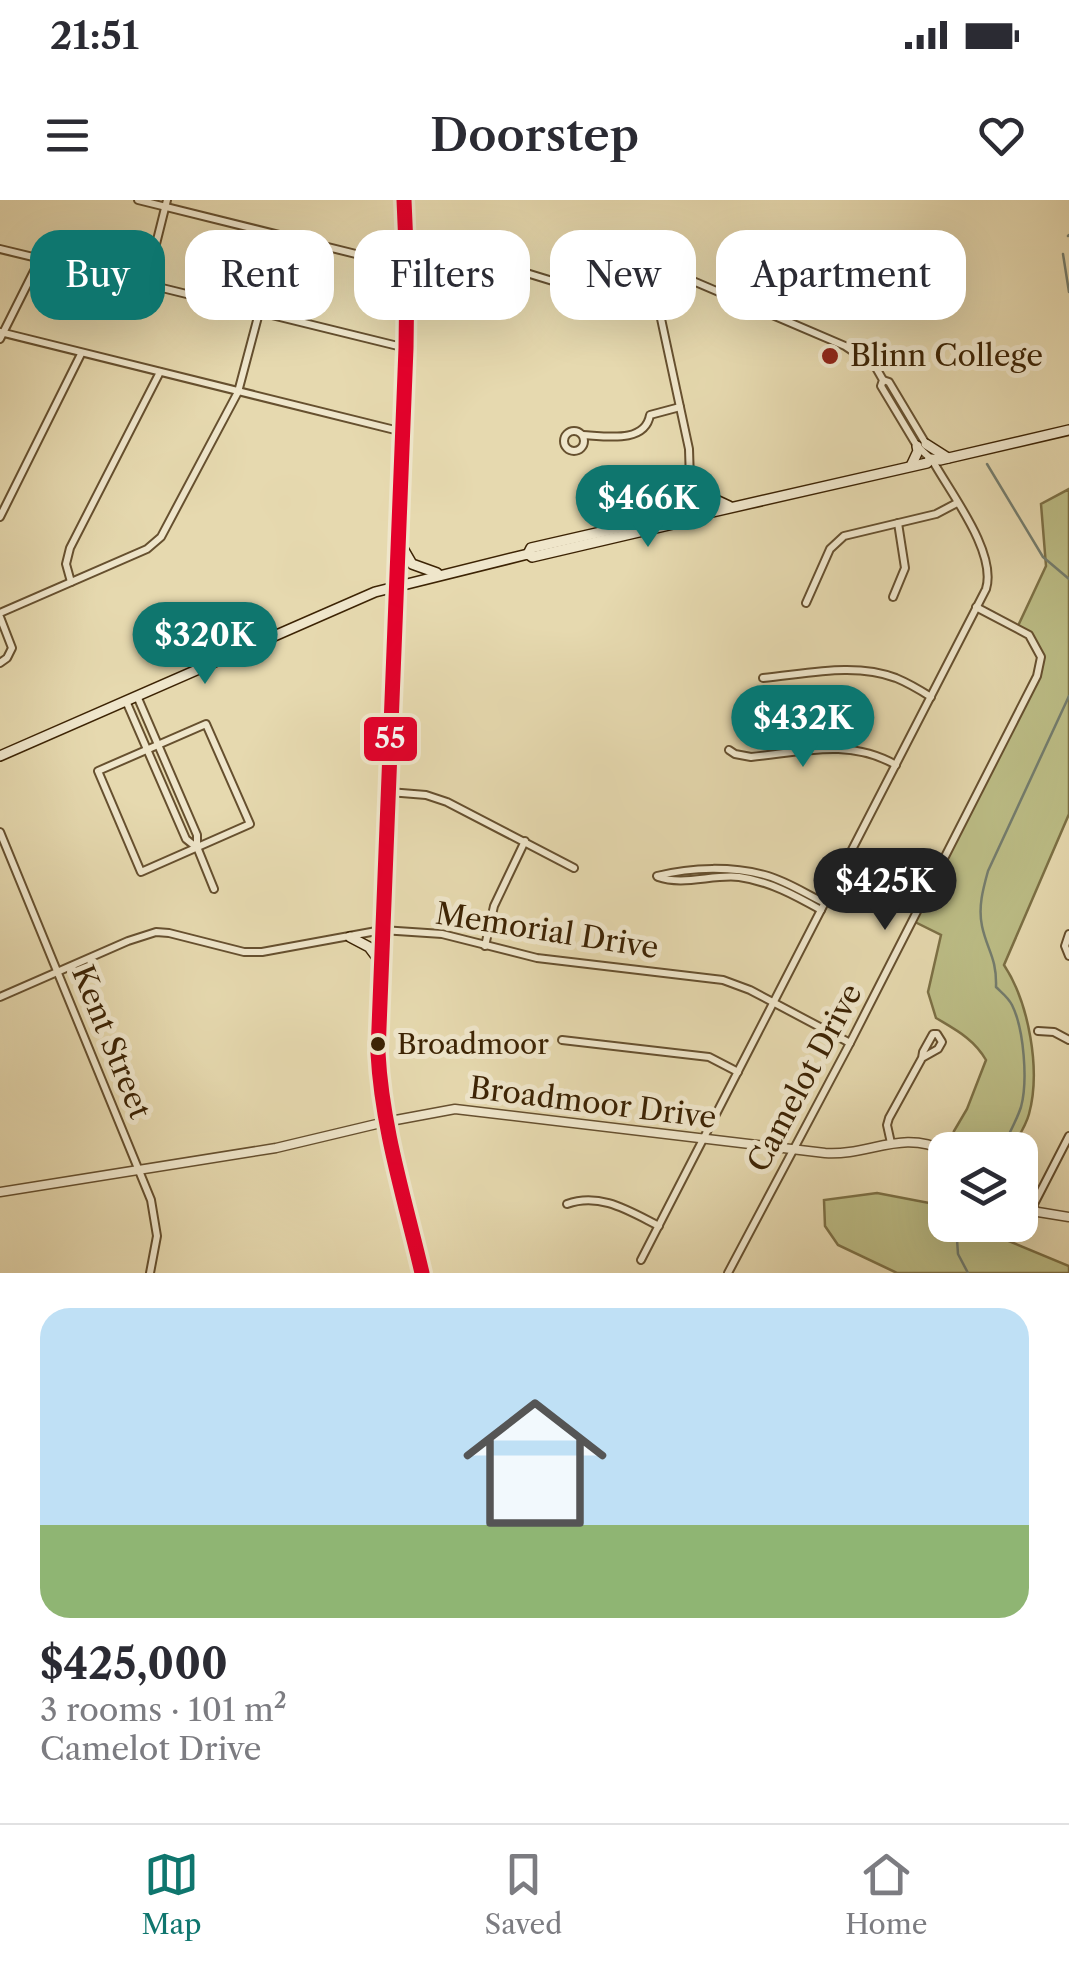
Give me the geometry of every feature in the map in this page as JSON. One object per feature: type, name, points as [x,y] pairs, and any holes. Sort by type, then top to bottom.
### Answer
[{"type":"main road","points":[[404,200],[405,230]]},
{"type":"main road","points":[[405,224],[408,230]]},
{"type":"main road","points":[[406,320],[378,1054],[380,1096],[422,1273]]},
{"type":"main road","points":[[406,328],[409,320]]},
{"type":"main road","points":[[0,756],[374,592],[528,554],[531,548],[684,513],[695,516],[1069,430]]},
{"type":"main road","points":[[912,466],[921,445],[936,461]]},
{"type":"main road","points":[[690,476],[702,493],[732,507]]},
{"type":"main road","points":[[400,543],[412,564],[440,574]]},
{"type":"main road","points":[[350,937],[370,946],[381,963]]},
{"type":"street","points":[[138,200],[166,203],[354,253]]},
{"type":"street","points":[[159,230],[166,203]]},
{"type":"street","points":[[0,249],[30,256]]},
{"type":"street","points":[[30,278],[1,335],[403,432]]},
{"type":"street","points":[[641,1260],[986,589],[989,569],[983,548],[936,461],[921,445],[889,382],[882,380],[875,366],[845,346],[696,282]]},
{"type":"street","points":[[0,663],[12,648],[0,615],[147,549],[162,537],[238,392],[257,320]]},
{"type":"street","points":[[288,320],[406,348]]},
{"type":"street","points":[[661,320],[689,448],[695,516]]},
{"type":"street","points":[[0,517],[81,354]]},
{"type":"street","points":[[71,582],[66,564],[70,548],[160,372]]},
{"type":"street","points":[[582,435],[611,438],[644,430],[650,415],[680,406]]},
{"type":"street","points":[[806,603],[837,541],[854,532],[936,514],[957,504]]},
{"type":"street","points":[[892,597],[905,568],[898,523]]},
{"type":"street","name":"Camelot Drive","points":[[728,1273],[1037,676],[1041,656],[1034,640],[976,607]]},
{"type":"street","points":[[763,678],[869,672],[900,679],[931,696]]},
{"type":"street","points":[[137,696],[197,835],[197,847],[214,889]]},
{"type":"street","points":[[126,700],[186,839],[197,847]]},
{"type":"street","points":[[206,724],[250,824],[141,872],[98,770],[158,745],[206,724]]},
{"type":"street","points":[[729,750],[751,758],[854,748],[878,754],[896,765]]},
{"type":"street","points":[[389,792],[426,795],[447,802],[574,868]]},
{"type":"street","name":"Kent Street","points":[[0,832],[151,1200],[157,1236],[150,1273]]},
{"type":"street","points":[[485,946],[494,906],[525,842]]},
{"type":"street","points":[[727,874],[672,881],[657,876],[673,872],[727,874],[766,883],[823,907]]},
{"type":"street","name":"Memorial Drive","points":[[0,997],[138,936],[156,932],[170,932],[244,952],[290,949],[382,930],[442,934],[537,958],[723,980],[850,1043]]},
{"type":"street","points":[[1069,934],[1069,956]]},
{"type":"street","points":[[1038,1031],[1054,1032],[1069,1040]]},
{"type":"street","points":[[562,1040],[709,1057],[738,1072]]},
{"type":"street","points":[[891,1143],[887,1124],[922,1058]]},
{"type":"street","name":"Broadmoor Drive","points":[[0,1192],[276,1148],[442,1110],[467,1109],[846,1153],[891,1143],[928,1145]]},
{"type":"street","points":[[1038,1198],[1069,1136]]},
{"type":"street","points":[[566,1204],[592,1198],[619,1206],[659,1226]]},
{"type":"street","points":[[1038,1212],[1069,1218]]},
{"type":"green space","points":[[1069,489],[1069,814],[1004,965],[1026,1017],[1033,1058],[1032,1097],[1021,1132],[954,1132],[986,1060],[970,1041],[936,1018],[928,992],[941,935],[913,921],[1040,665],[1034,641],[1017,628],[1046,566],[1041,504]]},
{"type":"green space","points":[[877,1193],[928,1203],[928,1242],[1011,1242],[1069,1266],[1069,1273],[897,1273],[838,1245],[825,1226],[824,1200]]},
{"type":"waterway","points":[[1063,254],[1069,292]]},
{"type":"waterway","points":[[987,464],[1043,557],[1069,579]]},
{"type":"waterway","points":[[1010,1132],[1021,1107],[1024,1055],[1012,1005],[996,987],[982,926],[982,898],[988,871],[1069,696]]},
{"type":"waterway","points":[[957,1242],[958,1254],[968,1273]]},
{"type":"transit line","name":"55","points":[[404,200],[406,348],[378,1053],[389,1136],[422,1273]]},
{"type":"place","name":"Blinn College","points":[[830,356]]},
{"type":"place","name":"Broadmoor","points":[[378,1044]]}]
